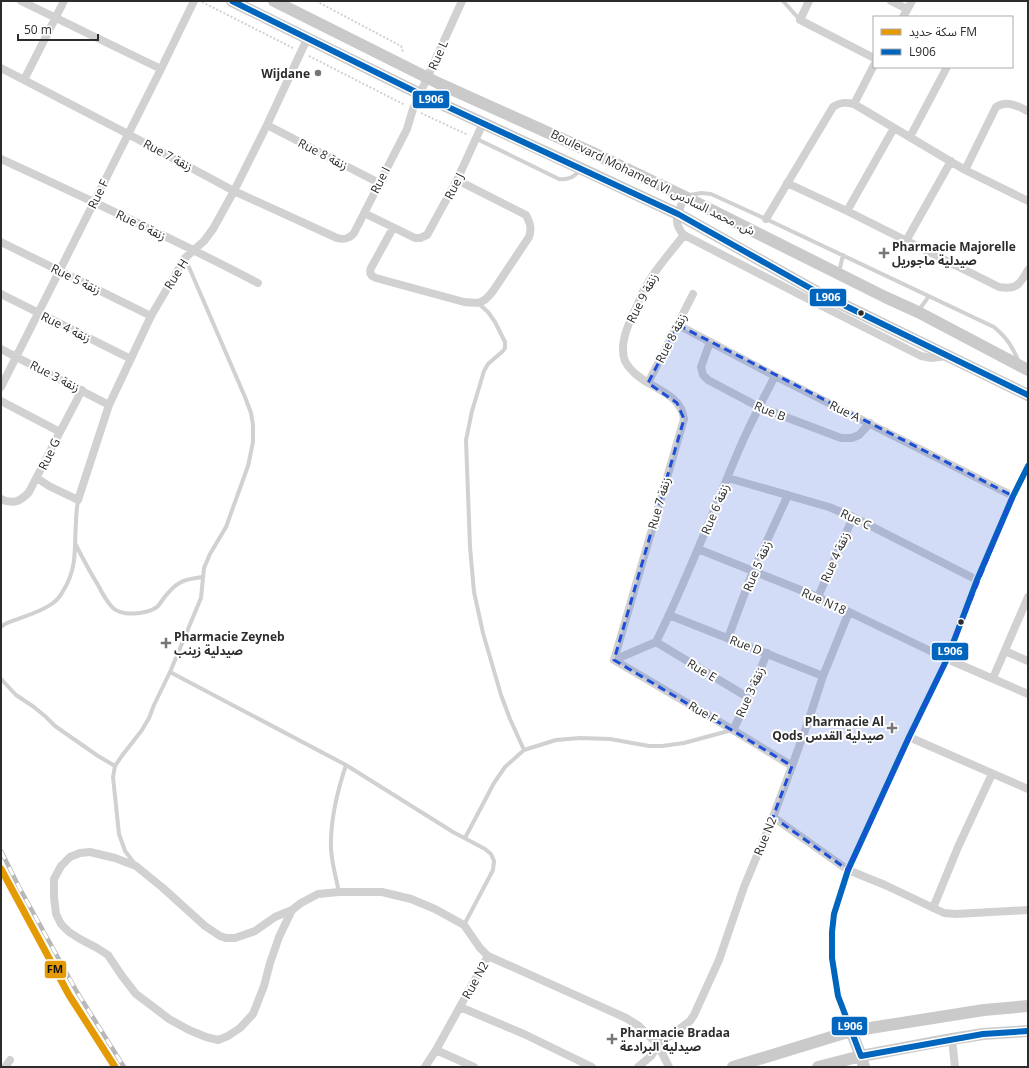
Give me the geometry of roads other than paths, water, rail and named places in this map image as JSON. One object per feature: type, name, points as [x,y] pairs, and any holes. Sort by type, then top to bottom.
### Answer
[{"type":"main road","name":"Boulevard Mohamed VI ش. محمد السادس","points":[[274,1],[440,84],[685,196],[885,297],[918,312],[1024,368]]},
{"type":"main road","name":"Boulevard Mohamed VI ش. محمد السادس","points":[[236,2],[307,39],[420,94],[678,214],[815,296],[889,334],[947,355],[1028,395]]},
{"type":"main road","points":[[733,1067],[851,1031],[984,1010],[1028,1006]]},
{"type":"main road","points":[[851,1031],[863,1061]]},
{"type":"main road","points":[[818,1067],[863,1061],[952,1039],[984,1034],[1028,1031]]},
{"type":"street","points":[[21,1],[161,69]]},
{"type":"street","points":[[24,80],[64,1]]},
{"type":"street","name":"Rue F","points":[[1,387],[194,1]]},
{"type":"street","name":"Rue L","points":[[413,110],[462,1]]},
{"type":"street","points":[[809,1],[800,20],[873,57]]},
{"type":"street","points":[[891,1],[907,9]]},
{"type":"street","points":[[904,16],[912,1]]},
{"type":"street","name":"Rue H","points":[[78,500],[109,404],[151,316],[185,258],[204,241],[234,191],[307,39]]},
{"type":"street","name":"Rue 7 زنقة","points":[[1,68],[234,191],[337,238]]},
{"type":"street","points":[[854,104],[873,68]]},
{"type":"street","points":[[910,137],[946,68]]},
{"type":"street","points":[[766,219],[833,107],[842,102],[854,104],[965,170],[1028,202]]},
{"type":"street","points":[[965,170],[996,107],[1007,103],[1014,104],[1028,111]]},
{"type":"street","name":"Rue I","points":[[337,238],[342,240],[351,236],[364,214],[378,183],[407,129],[413,110]]},
{"type":"street","name":"Rue J","points":[[393,228],[415,238],[424,237],[430,230],[457,180],[483,123]]},
{"type":"street","name":"Rue 8 زنقة","points":[[267,125],[378,183]]},
{"type":"street","points":[[847,211],[894,128]]},
{"type":"street","name":"Rue 6 زنقة","points":[[1,159],[94,202],[258,283]]},
{"type":"street","points":[[906,241],[951,161]]},
{"type":"street","points":[[364,214],[393,228],[371,268],[371,274],[373,277],[464,302],[483,302],[494,291],[529,237],[531,230],[530,223],[526,215],[457,180]]},
{"type":"street","points":[[787,183],[847,211],[999,287],[1015,287],[1020,283],[1028,270]]},
{"type":"street","points":[[685,196],[678,214],[677,225],[684,235],[815,296]]},
{"type":"street","name":"Rue 9 زنقة","points":[[630,369],[625,361],[623,353],[623,341],[630,321],[646,286],[684,235]]},
{"type":"street","name":"Rue 5 زنقة","points":[[1,242],[151,316]]},
{"type":"street","name":"Rue 4 زنقة","points":[[1,294],[131,359]]},
{"type":"street","name":"Rue 8 زنقة","points":[[648,383],[693,294]]},
{"type":"street","name":"Rue A","points":[[678,325],[775,376],[1013,496]]},
{"type":"street","name":"Rue B","points":[[710,342],[701,367],[703,375],[708,380],[759,407],[841,438],[852,438],[859,435],[870,423]]},
{"type":"street","name":"Rue 3 زنقة","points":[[1,349],[109,404]]},
{"type":"street","name":"Rue 7 زنقة","points":[[614,660],[684,419],[683,412],[668,394],[648,383],[630,369]]},
{"type":"street","name":"Rue 6 زنقة","points":[[656,642],[698,549],[738,452],[775,376]]},
{"type":"street","name":"Rue G","points":[[2,500],[17,502],[29,492],[82,390]]},
{"type":"street","points":[[1,401],[60,432]]},
{"type":"street","points":[[851,1031],[838,996],[832,958],[834,914],[848,870],[909,737],[947,659],[977,580],[1013,496],[1028,466]]},
{"type":"street","points":[[37,478],[49,486],[78,500]]},
{"type":"street","name":"Rue C","points":[[728,478],[829,507],[853,517],[977,580]]},
{"type":"street","name":"Rue 5 زنقة","points":[[728,638],[754,571],[788,495]]},
{"type":"street","name":"Rue 4 زنقة","points":[[818,598],[853,517]]},
{"type":"street","name":"Rue N18","points":[[698,549],[818,598],[947,659],[1028,694]]},
{"type":"street","points":[[992,678],[1028,597]]},
{"type":"street","name":"Rue N2","points":[[638,1067],[651,1056],[658,1044],[690,1021],[694,1015],[719,960],[744,887],[773,817],[808,722],[823,676],[849,612]]},
{"type":"street","name":"Rue D","points":[[669,615],[823,676]]},
{"type":"street","points":[[614,660],[656,642]]},
{"type":"street","name":"Rue E","points":[[656,642],[749,698]]},
{"type":"street","points":[[1005,651],[1028,661]]},
{"type":"street","name":"Rue 3 زنقة","points":[[733,730],[749,698],[767,653]]},
{"type":"street","name":"Rue F","points":[[614,660],[792,766]]},
{"type":"street","points":[[909,737],[1028,789]]},
{"type":"street","points":[[933,908],[958,847],[992,774]]},
{"type":"street","points":[[773,817],[848,870],[944,913],[956,914],[1028,910]]},
{"type":"street","points":[[292,910],[279,936],[264,986],[253,1014],[240,1028],[228,1036],[218,1040],[189,1030],[169,1019],[136,994],[108,955],[69,932],[61,924],[56,914],[54,879],[61,866],[70,857],[80,853],[90,852],[115,858],[136,866],[205,926],[220,936],[226,938],[235,938],[255,931],[275,917],[292,910],[301,903],[318,894],[339,892],[382,892],[411,899],[435,909],[464,925],[480,948],[488,956]]},
{"type":"street","name":"Rue N2","points":[[425,1067],[488,956],[626,1018],[639,1026],[658,1044]]},
{"type":"street","points":[[460,1007],[524,1034],[592,1067]]},
{"type":"street","points":[[952,1039],[956,1067]]},
{"type":"street","points":[[658,1044],[669,1067]]},
{"type":"street","points":[[436,1050],[474,1067]]},
{"type":"lane","points":[[783,1],[800,20]]},
{"type":"lane","points":[[477,139],[559,179],[564,180],[574,177],[582,169]]},
{"type":"lane","points":[[685,196],[701,193],[711,194],[844,255],[994,327],[1004,336],[1013,348],[1024,368]]},
{"type":"lane","points":[[838,273],[844,255]]},
{"type":"lane","points":[[136,866],[125,851],[119,834],[113,777],[115,766],[142,730],[170,672],[201,598],[204,568],[210,554],[226,527],[248,466],[253,442],[251,412],[185,258]]},
{"type":"lane","points":[[918,312],[929,296]]},
{"type":"lane","points":[[478,303],[488,312],[499,329],[505,342],[505,348],[488,364],[484,372],[472,411],[466,440],[470,547],[474,592],[483,633],[502,695],[510,719],[524,750]]},
{"type":"lane","points":[[1,627],[37,612],[55,602],[62,594],[74,566],[78,500]]},
{"type":"lane","points":[[76,545],[84,563],[106,598],[114,609],[122,613],[131,614],[144,612],[156,607],[175,584],[186,580],[203,577]]},
{"type":"lane","points":[[170,672],[346,765],[491,854],[494,861],[493,870],[464,925]]},
{"type":"lane","points":[[1,679],[16,695],[34,707],[55,726],[115,766]]},
{"type":"lane","points":[[465,838],[494,783],[505,768],[524,750],[556,740],[580,738],[610,739],[649,746],[662,746],[684,743],[733,730]]},
{"type":"lane","points":[[339,892],[331,849],[336,797],[346,765]]},
{"type":"railway","points":[[1,851],[19,887],[77,992],[124,1067]]},
{"type":"rail line","name":"FM","points":[[1,869],[69,995],[115,1067]]},
{"type":"place","name":"Wijdane","points":[[318,73]]},
{"type":"place","name":"Pharmacie Majorelle صيدلية ماجوريل","points":[[884,253]]},
{"type":"place","name":"Pharmacie Zeyneb صيدلية زينب","points":[[166,643]]},
{"type":"place","name":"Pharmacie Al Qods صيدلية القدس","points":[[892,728]]},
{"type":"place","name":"Pharmacie Bradaa صيدلية البرادعة","points":[[612,1039]]}]
